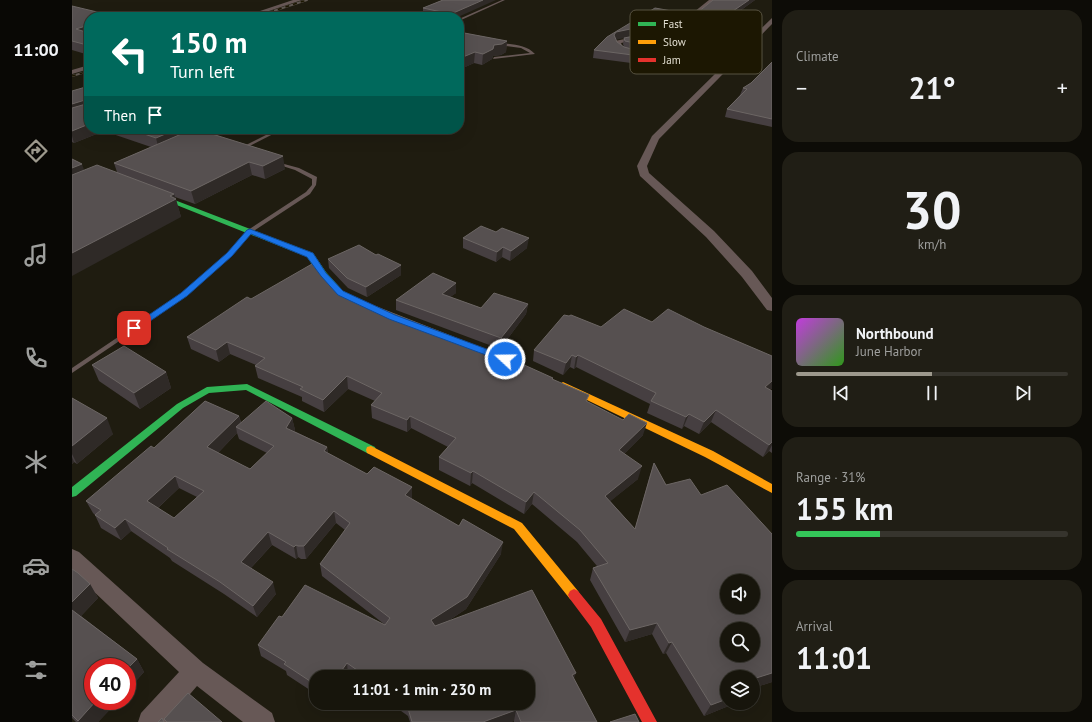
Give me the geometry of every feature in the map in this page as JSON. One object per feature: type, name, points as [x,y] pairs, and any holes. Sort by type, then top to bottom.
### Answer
[{"type":"street","points":[[261,12],[298,0]]},
{"type":"street","points":[[700,10],[713,0]]},
{"type":"street","points":[[762,30],[772,20]]},
{"type":"street","points":[[630,39],[617,42],[620,49],[630,53]]},
{"type":"street","points":[[72,72],[84,68]]},
{"type":"street","points":[[718,74],[655,138],[642,166],[644,174],[710,234],[769,299]]},
{"type":"street","points":[[142,190],[310,255],[340,293],[373,308]]},
{"type":"street","points":[[554,381],[709,454],[772,489]]},
{"type":"street","points":[[72,493],[180,406],[207,390],[247,387],[518,526],[596,623],[650,722]]},
{"type":"street","points":[[72,558],[194,671],[263,722]]},
{"type":"street","points":[[150,722],[194,671]]},
{"type":"lane","points":[[464,18],[504,0]]},
{"type":"lane","points":[[494,58],[533,54],[531,51],[518,47],[496,43]]},
{"type":"lane","points":[[199,136],[203,134]]},
{"type":"lane","points":[[240,150],[271,134]]},
{"type":"lane","points":[[192,136],[206,138]]},
{"type":"lane","points":[[233,147],[247,152]]},
{"type":"lane","points":[[72,371],[184,295],[230,254],[250,231],[308,193],[314,185],[316,178],[310,174],[268,159]]},
{"type":"building","points":[[443,0],[483,0],[456,12],[442,12],[423,8]]},
{"type":"building","points":[[713,0],[749,0],[734,10],[701,10]]},
{"type":"building","points":[[72,6],[97,12],[84,12],[84,27],[76,29],[84,31],[84,44],[72,41]]},
{"type":"building","points":[[655,8],[666,10],[652,10]]},
{"type":"building","points":[[630,23],[630,29],[616,32],[614,35],[617,42],[624,47],[630,49],[630,55],[594,50],[607,37]]},
{"type":"building","points":[[464,33],[507,41],[502,44],[494,45],[493,49],[483,54],[475,52],[464,57]]},
{"type":"building","points":[[630,37],[630,42],[625,41],[624,38]]},
{"type":"building","points":[[772,62],[772,119],[727,109],[747,89],[743,88],[762,74],[762,72]]},
{"type":"building","points":[[84,87],[84,100],[72,104],[72,91]]},
{"type":"building","points":[[84,105],[84,126],[72,131],[72,108]]},
{"type":"building","points":[[144,134],[165,134],[156,138]]},
{"type":"building","points":[[181,134],[212,134],[283,156],[263,166],[249,162],[191,191],[114,163]]},
{"type":"building","points":[[72,159],[82,164],[72,168]]},
{"type":"building","points":[[97,165],[174,194],[170,196],[176,199],[72,253],[72,175]]},
{"type":"building","points":[[481,226],[496,232],[502,228],[529,238],[511,251],[503,247],[497,252],[463,238]]},
{"type":"building","points":[[359,245],[376,255],[378,254],[401,265],[366,287],[347,278],[328,259]]},
{"type":"building","points":[[312,264],[331,286],[349,296],[522,364],[553,378],[552,379],[589,395],[586,401],[623,420],[629,414],[647,423],[619,450],[642,466],[605,496],[635,529],[654,463],[666,485],[690,479],[701,495],[727,485],[772,534],[772,673],[760,677],[760,670],[720,670],[720,702],[711,705],[672,642],[669,643],[657,623],[630,630],[593,568],[608,563],[580,530],[534,492],[526,502],[473,471],[471,473],[439,457],[456,438],[410,416],[407,420],[371,405],[382,393],[347,376],[323,400],[300,389],[303,387],[255,366],[265,358],[227,342],[216,350],[187,337],[247,297],[251,299]]},
{"type":"building","points":[[433,273],[456,283],[442,294],[481,308],[494,293],[528,304],[501,338],[396,300]]},
{"type":"building","points":[[624,309],[652,322],[668,309],[704,327],[772,356],[772,381],[765,387],[772,391],[772,442],[769,445],[716,410],[704,422],[689,414],[686,417],[651,401],[656,393],[578,355],[576,357],[572,355],[566,363],[534,350],[564,315],[571,315],[601,327]]},
{"type":"building","points":[[124,346],[166,372],[134,393],[92,365]]},
{"type":"building","points":[[72,398],[107,418],[72,446]]},
{"type":"building","points":[[205,401],[239,416],[207,447],[250,469],[274,446],[236,427],[266,401],[292,418],[286,428],[327,447],[324,451],[367,474],[374,467],[412,487],[405,495],[459,526],[463,519],[503,542],[467,597],[431,620],[435,626],[532,590],[576,673],[572,675],[597,722],[521,722],[516,710],[535,710],[535,670],[357,670],[347,663],[342,670],[309,670],[309,680],[284,664],[286,662],[258,645],[279,616],[282,617],[305,585],[385,625],[390,618],[320,564],[350,523],[334,511],[304,546],[296,545],[294,547],[268,532],[241,562],[273,582],[253,606],[220,582],[167,549],[168,548],[125,519],[115,528],[95,515],[101,510],[86,501],[151,446],[154,448]],"holes":[[[175,476],[204,491],[174,518],[147,501]]]},
{"type":"building","points":[[72,569],[90,584],[72,602]]},
{"type":"building","points":[[72,610],[136,658],[84,658],[84,710],[88,710],[78,721],[72,715]]},
{"type":"building","points":[[188,693],[222,722],[167,722],[164,719]]},
{"type":"building","points":[[408,710],[516,710],[483,722],[412,722]]},
{"type":"building","points":[[635,714],[639,722],[610,722]]},
{"type":"building","points":[[162,718],[164,722],[158,722]]},
{"type":"railway","points":[[270,12],[307,0]]},
{"type":"railway","points":[[72,76],[84,72]]},
{"type":"traffic: fast","points":[[151,193],[310,255],[323,274],[340,293],[364,304]]},
{"type":"traffic: fast","points":[[72,493],[180,406],[207,390],[247,387],[371,450]]},
{"type":"traffic: slow","points":[[563,385],[709,454],[772,489]]},
{"type":"traffic: slow","points":[[371,450],[518,526],[574,595]]},
{"type":"traffic: jam","points":[[574,595],[596,623],[650,722]]},
{"type":"route","points":[[134,328],[184,295],[230,254],[250,231],[310,255],[340,293],[392,317],[505,359]]}]
